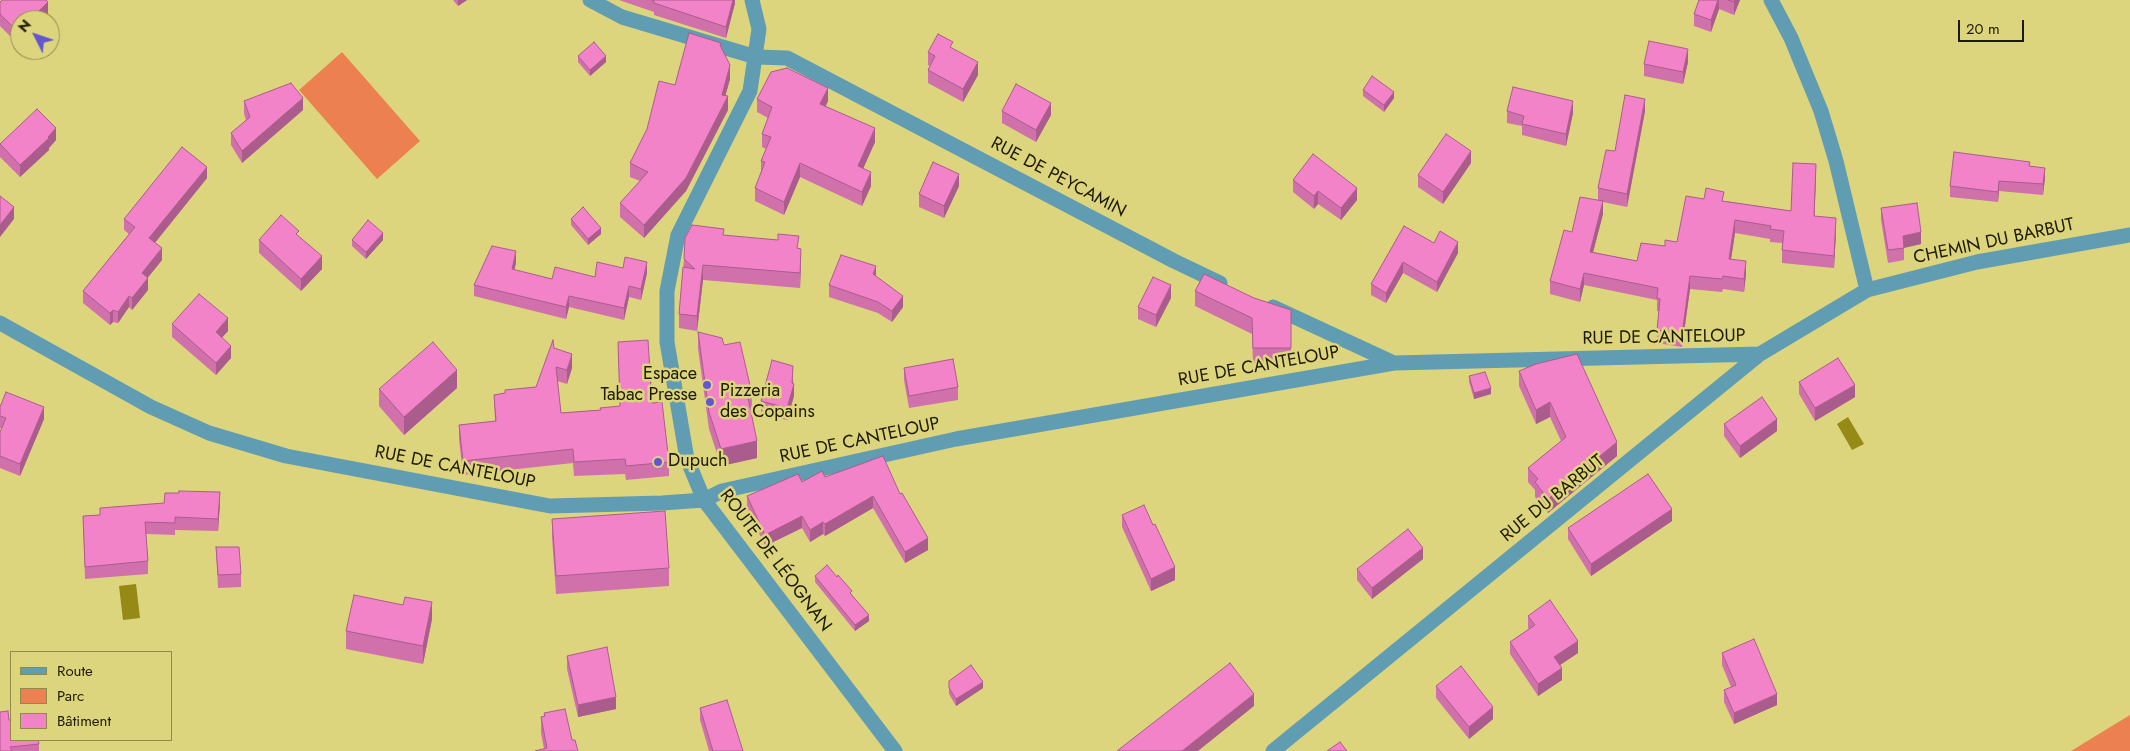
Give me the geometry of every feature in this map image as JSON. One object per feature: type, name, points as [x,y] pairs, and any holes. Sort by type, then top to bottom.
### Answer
[{"type":"street","points":[[590,0],[622,17],[756,57],[759,29],[752,0]]},
{"type":"street","points":[[1771,0],[1791,38],[1821,111],[1836,161],[1867,290]]},
{"type":"street","name":"RUE DE PEYCAMIN","points":[[756,57],[787,58],[1174,261],[1235,290]]},
{"type":"street","name":"ROUTE DE LÉOGNAN","points":[[756,57],[750,91],[678,235],[667,291],[667,342],[686,459],[704,500],[895,751]]},
{"type":"street","name":"CHEMIN DU BARBUT","points":[[1867,290],[1977,262],[2130,235]]},
{"type":"street","name":"RUE DU BARBUT","points":[[1273,751],[1760,354],[1867,290]]},
{"type":"street","points":[[1262,302],[1394,363]]},
{"type":"street","name":"RUE DE CANTELOUP","points":[[0,323],[151,407],[209,433],[286,456],[550,506],[704,500],[722,491],[956,439],[1394,363],[1760,354]]},
{"type":"green space","points":[[342,52],[420,141],[377,179],[299,90]]},
{"type":"green space","points":[[2130,715],[2130,751],[2071,751]]},
{"type":"shaded area","points":[[1848,417],[1864,444],[1852,450],[1837,424]]},
{"type":"shaded area","points":[[136,584],[140,618],[123,620],[119,586]]},
{"type":"building","points":[[2,0],[46,0],[48,2],[40,10],[10,10],[10,24],[0,14],[0,2]]},
{"type":"building","points":[[652,0],[733,0],[726,27],[654,3]]},
{"type":"building","points":[[1699,0],[1718,0],[1711,20],[1694,14]]},
{"type":"building","points":[[689,33],[721,43],[720,45],[730,65],[722,95],[728,96],[686,178],[644,225],[620,203],[648,172],[630,163],[647,129],[659,81],[675,85]]},
{"type":"building","points":[[938,34],[953,42],[950,47],[978,62],[963,89],[928,70],[935,56],[928,52]]},
{"type":"building","points":[[1649,41],[1688,49],[1683,72],[1644,64]]},
{"type":"building","points":[[594,42],[606,56],[590,70],[578,56]]},
{"type":"building","points":[[787,68],[828,88],[820,104],[875,128],[858,166],[871,172],[862,192],[800,163],[784,202],[755,188],[765,162],[761,161],[771,137],[762,134],[772,107],[757,99],[771,72]]},
{"type":"building","points":[[1372,76],[1394,92],[1384,105],[1363,90]]},
{"type":"building","points":[[291,83],[303,98],[242,151],[231,133],[250,117],[244,101]]},
{"type":"building","points":[[1016,84],[1051,103],[1036,130],[1002,111]]},
{"type":"building","points":[[1513,87],[1573,101],[1566,134],[1522,124],[1524,116],[1507,111]]},
{"type":"building","points":[[1625,95],[1645,99],[1627,194],[1598,188],[1606,150],[1615,151]]},
{"type":"building","points":[[37,109],[56,128],[49,138],[20,165],[0,144]]},
{"type":"building","points":[[1446,134],[1471,151],[1443,192],[1418,175]]},
{"type":"building","points":[[182,147],[207,167],[149,238],[162,248],[142,273],[148,278],[132,298],[129,296],[118,312],[113,310],[110,313],[83,291],[135,227],[124,219]]},
{"type":"building","points":[[1954,152],[2030,162],[2029,166],[2045,168],[2043,184],[1999,181],[1998,192],[1950,186]]},
{"type":"building","points":[[1313,154],[1357,188],[1341,208],[1318,191],[1314,196],[1293,180]]},
{"type":"building","points":[[933,162],[959,174],[944,206],[919,194]]},
{"type":"building","points":[[1793,163],[1816,164],[1814,216],[1836,218],[1834,256],[1782,250],[1784,231],[1770,229],[1771,226],[1735,220],[1729,259],[1746,261],[1744,279],[1723,276],[1722,279],[1690,276],[1682,334],[1657,330],[1660,299],[1657,298],[1658,288],[1584,273],[1580,289],[1550,281],[1564,230],[1572,232],[1580,197],[1603,201],[1590,252],[1637,261],[1641,243],[1665,246],[1665,240],[1677,242],[1686,196],[1704,199],[1706,188],[1724,192],[1722,201],[1791,211]]},
{"type":"building","points":[[0,196],[14,207],[0,225]]},
{"type":"building","points":[[1917,203],[1921,232],[1903,236],[1904,248],[1888,250],[1881,208]]},
{"type":"building","points":[[583,207],[601,228],[588,239],[571,219]]},
{"type":"building","points":[[281,215],[299,231],[296,234],[322,256],[301,279],[259,240]]},
{"type":"building","points":[[368,220],[383,233],[366,252],[352,240]]},
{"type":"building","points":[[692,225],[724,229],[723,235],[778,240],[778,234],[799,236],[797,248],[801,249],[800,273],[703,265],[697,316],[679,314],[683,267],[695,269],[684,259],[685,238]]},
{"type":"building","points":[[1404,226],[1434,243],[1440,231],[1458,242],[1437,282],[1403,262],[1386,293],[1371,284]]},
{"type":"building","points":[[492,246],[516,251],[512,269],[552,279],[555,267],[595,277],[597,262],[623,268],[625,257],[647,262],[641,289],[629,286],[624,308],[569,296],[566,307],[474,285]]},
{"type":"building","points":[[841,255],[876,266],[873,274],[903,296],[892,311],[878,302],[829,285]]},
{"type":"building","points":[[1204,274],[1254,298],[1291,310],[1291,348],[1253,348],[1252,318],[1195,291]]},
{"type":"building","points":[[1153,277],[1171,285],[1156,315],[1138,307]]},
{"type":"building","points":[[199,294],[228,318],[216,332],[231,346],[216,363],[172,324]]},
{"type":"building","points":[[698,332],[722,338],[724,345],[740,342],[752,394],[747,393],[757,441],[721,449],[709,412]]},
{"type":"building","points":[[553,340],[554,348],[572,354],[567,370],[556,367],[561,413],[601,410],[600,408],[620,406],[618,342],[648,340],[652,403],[662,402],[669,462],[626,466],[625,459],[574,462],[573,449],[463,461],[459,425],[496,421],[494,395],[505,393],[505,390],[536,387]]},
{"type":"building","points":[[433,342],[457,370],[404,417],[379,389]]},
{"type":"building","points":[[1577,354],[1617,442],[1548,499],[1535,482],[1538,479],[1528,468],[1566,437],[1550,402],[1536,410],[1519,371],[1536,364]]},
{"type":"building","points":[[1838,358],[1855,385],[1815,408],[1799,382]]},
{"type":"building","points":[[953,359],[958,387],[909,396],[904,368]]},
{"type":"building","points":[[772,360],[793,366],[792,383],[794,384],[787,408],[761,401]]},
{"type":"building","points":[[1485,372],[1491,388],[1474,393],[1469,376]]},
{"type":"building","points":[[6,392],[44,407],[20,464],[0,456],[0,432],[6,418],[0,416],[0,407]]},
{"type":"building","points":[[1762,397],[1777,419],[1740,446],[1724,424]]},
{"type":"building","points":[[883,456],[900,494],[902,493],[928,538],[905,552],[873,496],[825,524],[823,522],[810,530],[802,516],[765,535],[747,496],[798,474],[802,482],[822,471],[825,477]]},
{"type":"building","points":[[1648,474],[1672,509],[1591,564],[1568,528]]},
{"type":"building","points":[[179,491],[220,492],[218,519],[175,517],[175,523],[145,522],[148,561],[85,567],[83,516],[100,515],[100,508],[164,503],[165,493],[179,493]]},
{"type":"building","points":[[1144,505],[1175,567],[1151,579],[1122,515]]},
{"type":"building","points":[[665,511],[669,568],[556,576],[552,519]]},
{"type":"building","points":[[1408,529],[1423,548],[1372,588],[1357,569]]},
{"type":"building","points":[[216,547],[239,547],[241,574],[218,575]]},
{"type":"building","points":[[827,565],[852,591],[850,593],[869,615],[855,625],[815,576]]},
{"type":"building","points":[[354,595],[403,605],[405,597],[432,602],[423,646],[346,631]]},
{"type":"building","points":[[1550,600],[1578,641],[1554,657],[1562,668],[1538,684],[1510,642],[1535,625],[1528,616]]},
{"type":"building","points":[[1754,639],[1777,694],[1734,713],[1724,690],[1736,685],[1722,653]]},
{"type":"building","points":[[607,647],[616,697],[578,705],[567,656]]},
{"type":"building","points":[[1230,663],[1254,694],[1182,751],[1117,751]]},
{"type":"building","points":[[971,665],[983,682],[956,699],[949,688],[949,681]]},
{"type":"building","points":[[1461,666],[1493,707],[1469,727],[1436,686]]},
{"type":"building","points":[[727,700],[743,751],[713,751],[700,708]]},
{"type":"building","points":[[565,709],[572,740],[575,740],[578,751],[535,751],[547,748],[541,717],[545,716],[544,713]]},
{"type":"building","points":[[8,711],[10,741],[38,741],[39,744],[10,747],[12,751],[0,751],[0,712]]},
{"type":"building","points":[[1340,742],[1347,751],[1327,751]]},
{"type":"place","name":"Espace Tabac Presse","points":[[707,385]]},
{"type":"place","name":"Pizzeria des Copains","points":[[710,402]]},
{"type":"place","name":"Dupuch","points":[[658,462]]}]
